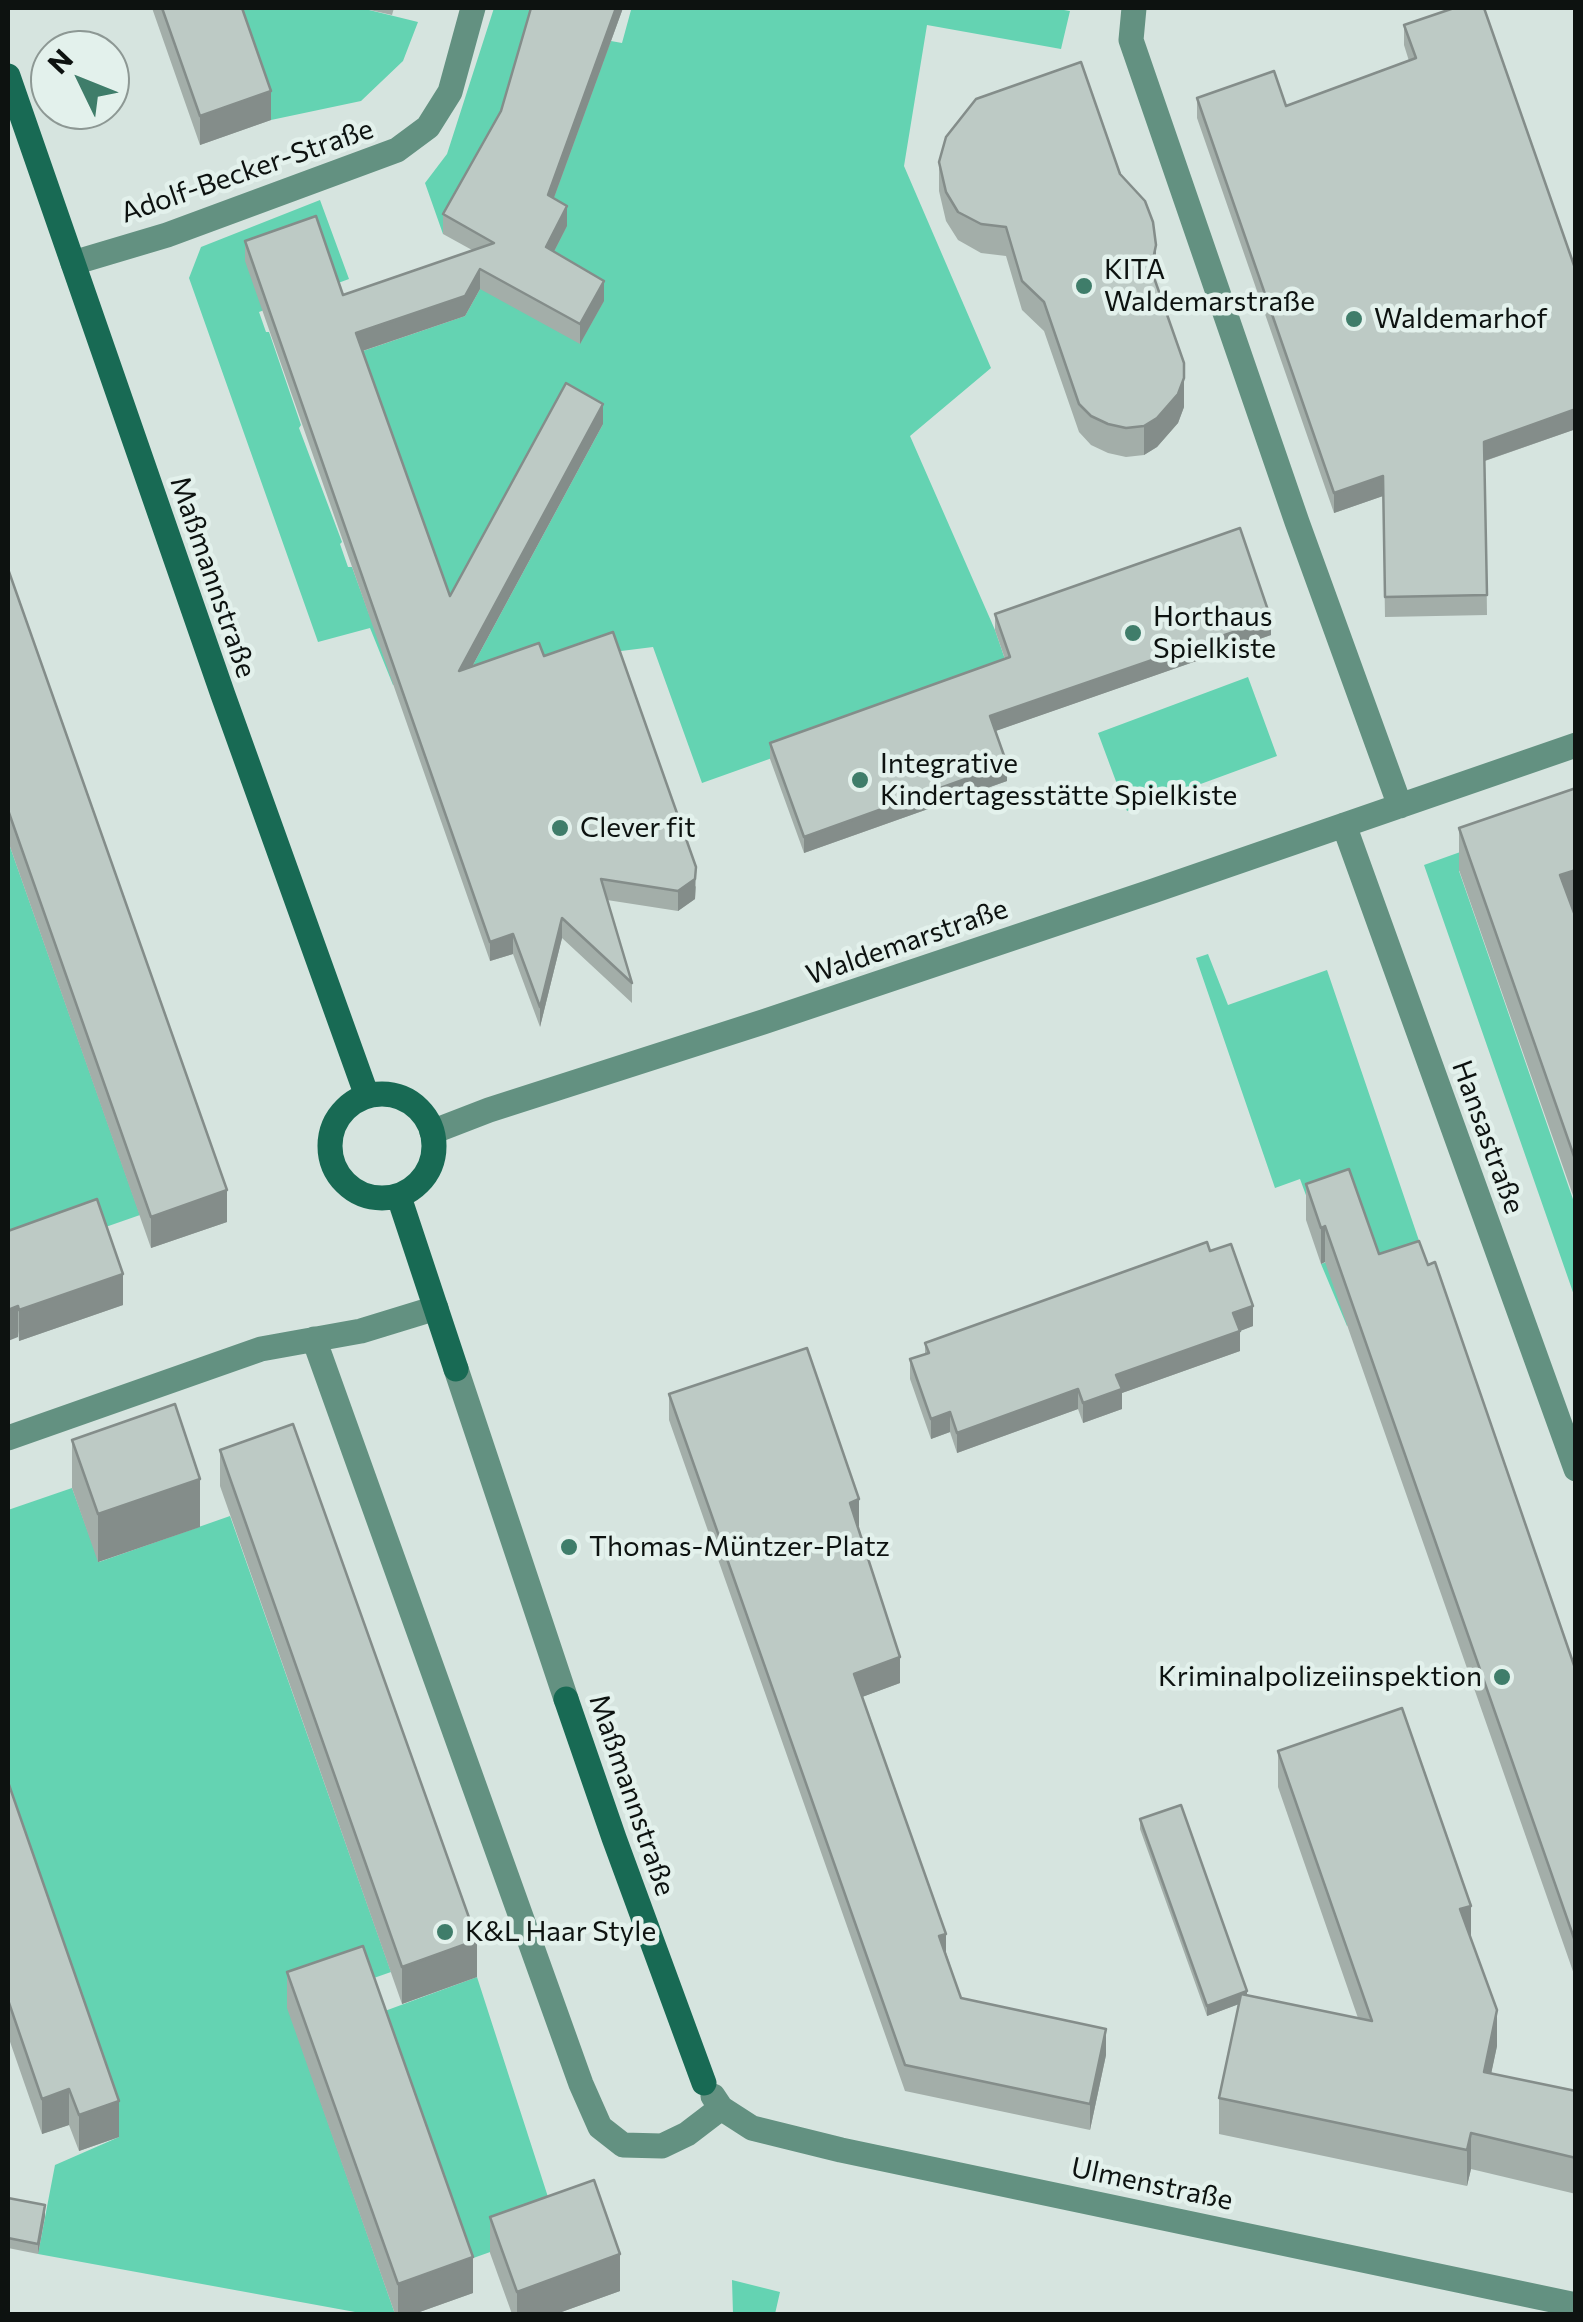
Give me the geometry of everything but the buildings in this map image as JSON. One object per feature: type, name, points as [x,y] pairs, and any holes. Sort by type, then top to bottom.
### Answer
[{"type":"street","name":"Adolf-Becker-Straße","points":[[72,263],[167,235],[398,150],[428,127],[450,92],[473,8]]},
{"type":"street","points":[[1134,8],[1130,40],[1400,806]]},
{"type":"street","name":"Maßmannstraße","points":[[8,76],[222,695],[366,1096]]},
{"type":"street","name":"Waldemarstraße","points":[[432,1132],[1576,745]]},
{"type":"street","name":"Hansastraße","points":[[1344,825],[1576,1468]]},
{"type":"street","points":[[390,1094],[412,1102],[428,1120],[432,1132],[432,1165],[418,1184],[399,1197],[380,1199],[347,1186],[330,1153],[330,1134],[338,1118],[350,1104],[366,1096],[390,1094]]},
{"type":"street","name":"Maßmannstraße","points":[[399,1197],[614,1838],[704,2083],[720,2108]]},
{"type":"street","points":[[8,1438],[261,1349],[362,1331],[436,1308]]},
{"type":"street","points":[[314,1339],[581,2084],[600,2126],[623,2144],[662,2146],[686,2134],[720,2108]]},
{"type":"street","name":"Ulmenstraße","points":[[720,2108],[752,2128],[841,2150],[1576,2305]]},
{"type":"green space","points":[[232,8],[361,8],[418,22],[403,61],[361,101],[271,120]]},
{"type":"green space","points":[[494,8],[538,8],[501,130],[443,234],[425,183],[447,154]]},
{"type":"green space","points":[[623,8],[1070,11],[1061,49],[927,25],[904,166],[991,368],[910,436],[995,630],[1009,671],[702,783],[653,647],[613,652],[459,691],[603,424],[417,676],[393,685],[370,628],[318,642],[189,278],[201,247],[320,200],[349,279],[259,312],[348,567],[352,567],[369,614],[357,353],[465,316],[480,289],[507,270],[540,209],[611,41],[622,43],[631,10]]},
{"type":"green space","points":[[1248,677],[1277,756],[1127,811],[1098,733]]},
{"type":"green space","points":[[1530,827],[1459,871],[1575,1205],[1575,1298],[1424,865]]},
{"type":"green space","points":[[8,841],[140,1215],[8,1261]]},
{"type":"green space","points":[[1208,954],[1228,1005],[1327,970],[1430,1273],[1347,1326],[1321,1264],[1364,1249],[1314,1217],[1300,1179],[1275,1188],[1196,958]]},
{"type":"green space","points":[[72,1488],[99,1562],[230,1516],[391,1972],[288,2008],[395,2314],[366,2314],[38,2254],[55,2165],[119,2137],[8,1818],[8,1510]]},
{"type":"green space","points":[[477,1977],[558,2228],[462,2262],[374,2015]]},
{"type":"green space","points":[[732,2280],[780,2292],[775,2314],[733,2314]]},
{"type":"place","name":"KITA Waldemarstraße","points":[[1084,286]]},
{"type":"place","name":"Waldemarhof","points":[[1354,319]]},
{"type":"place","name":"Horthaus Spielkiste","points":[[1133,633]]},
{"type":"place","name":"Integrative Kindertagesstätte Spielkiste","points":[[860,780]]},
{"type":"place","name":"Clever fit","points":[[560,828]]},
{"type":"place","name":"Thomas-Müntzer-Platz","points":[[569,1547]]},
{"type":"place","name":"Kriminalpolizeiinspektion","points":[[1502,1677]]},
{"type":"place","name":"K&L Haar Style","points":[[445,1932]]}]
